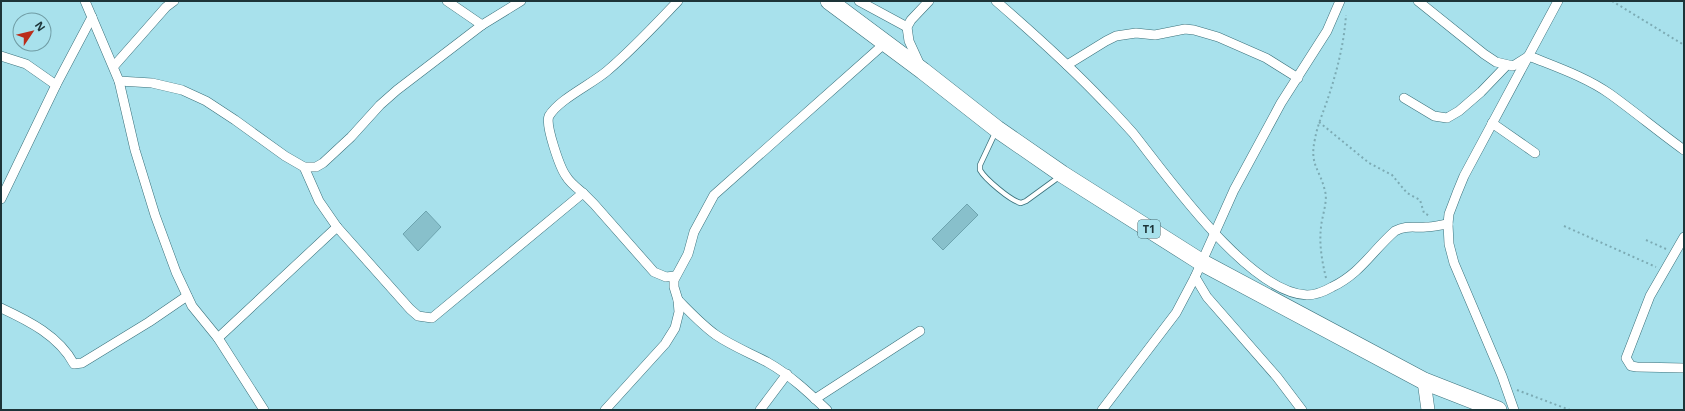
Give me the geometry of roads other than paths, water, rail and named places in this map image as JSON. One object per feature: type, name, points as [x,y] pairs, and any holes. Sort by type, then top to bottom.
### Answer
[{"type":"highway","name":"T1","points":[[829,1],[884,44],[923,71],[997,129],[1198,270],[1424,381],[1498,410]]},
{"type":"street","points":[[85,1],[119,80],[135,150],[155,215],[176,272],[192,306],[218,338],[264,410]]},
{"type":"street","points":[[114,66],[166,7],[174,1]]},
{"type":"street","points":[[447,1],[482,25]]},
{"type":"street","points":[[119,80],[152,83],[182,90],[206,101],[285,156],[304,167],[316,167],[324,163],[351,137],[380,105],[482,25],[521,1]]},
{"type":"street","points":[[675,276],[666,277],[654,272],[594,204],[568,179],[561,168],[548,124],[550,116],[572,96],[623,58],[678,1]]},
{"type":"street","points":[[859,1],[906,27]]},
{"type":"street","points":[[923,71],[909,42],[906,27],[929,1]]},
{"type":"street","points":[[996,1],[1067,65],[1104,101],[1132,132],[1196,212],[1246,264],[1262,277],[1285,290],[1307,295],[1328,289],[1346,280],[1395,231],[1400,228],[1413,226],[1425,227],[1448,222]]},
{"type":"street","points":[[1102,410],[1176,313],[1198,270],[1234,190],[1281,103],[1327,31],[1340,1]]},
{"type":"street","points":[[1418,1],[1496,62],[1514,66],[1529,56]]},
{"type":"street","points":[[1514,410],[1454,263],[1449,244],[1448,222],[1464,176],[1558,1]]},
{"type":"street","points":[[1,199],[56,85],[92,17]]},
{"type":"street","points":[[1067,65],[1106,40],[1116,36],[1136,33],[1155,35],[1194,30],[1218,37],[1266,58],[1298,78]]},
{"type":"street","points":[[605,410],[665,344],[672,334],[679,312],[678,300],[674,287],[675,276],[688,254],[694,232],[714,195],[884,44]]},
{"type":"street","points":[[1,56],[26,64],[56,85]]},
{"type":"street","points":[[1529,56],[1578,76],[1610,93],[1661,134],[1684,150]]},
{"type":"street","points":[[1404,98],[1434,116],[1448,118],[1459,111],[1507,65]]},
{"type":"street","points":[[1492,123],[1535,153]]},
{"type":"street","points":[[304,167],[320,201],[337,227],[410,309],[418,316],[432,318],[583,194]]},
{"type":"street","points":[[218,338],[337,227]]},
{"type":"street","points":[[1684,237],[1650,296],[1626,358],[1631,366],[1684,368]]},
{"type":"street","points":[[1198,270],[1207,297],[1277,377],[1302,410]]},
{"type":"street","points":[[1,308],[23,318],[59,342],[70,355],[74,364],[82,363],[149,322],[187,296]]},
{"type":"street","points":[[678,300],[700,322],[715,334],[787,374],[827,410]]},
{"type":"street","points":[[815,399],[920,331]]},
{"type":"street","points":[[760,410],[787,374]]},
{"type":"street","points":[[1424,381],[1428,410]]},
{"type":"lane","points":[[997,129],[980,165],[980,170],[985,177],[1015,201],[1021,203],[1026,201],[1062,174]]}]
